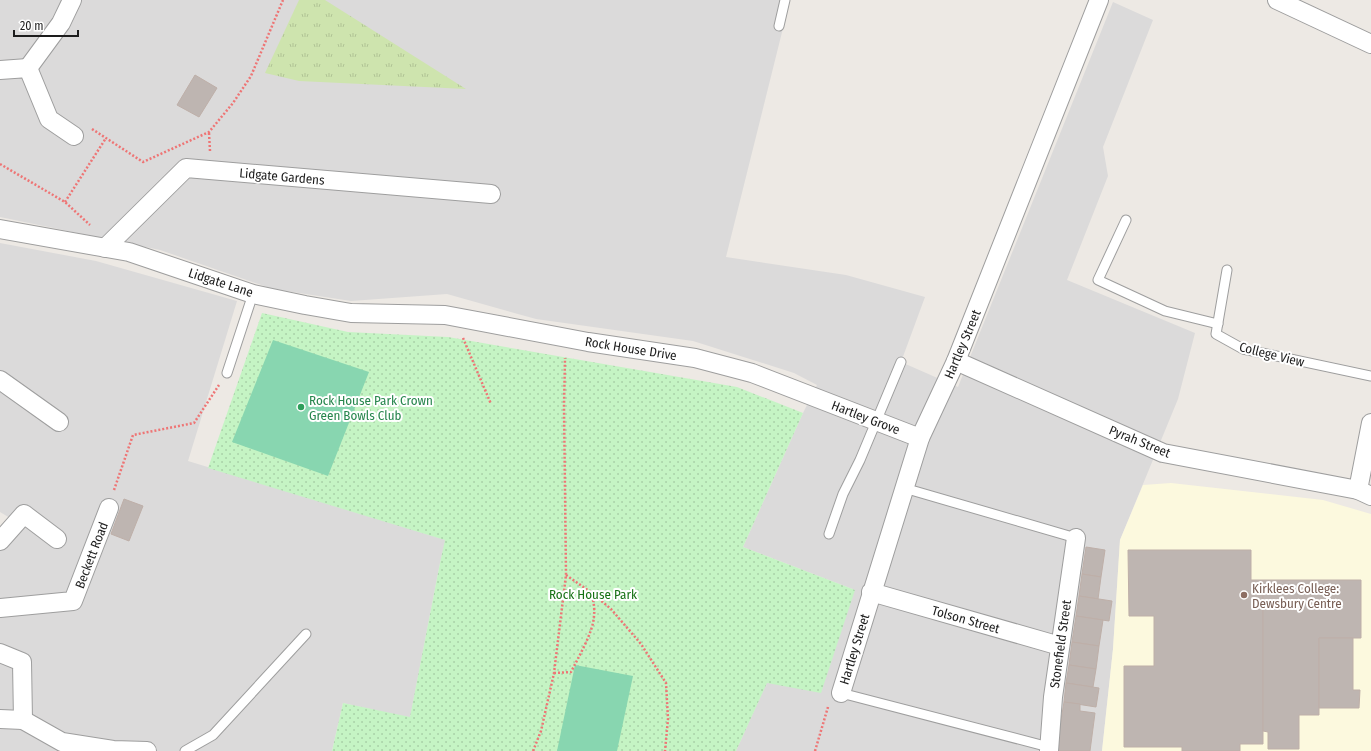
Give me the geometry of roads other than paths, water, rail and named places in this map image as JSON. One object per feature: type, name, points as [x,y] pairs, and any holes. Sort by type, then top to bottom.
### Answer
[{"type":"street","points":[[0,70],[28,68],[61,23],[72,0]]},
{"type":"street","name":"Hartley Street","points":[[841,693],[871,592],[920,438],[956,361],[1099,0]]},
{"type":"street","points":[[1277,0],[1371,44]]},
{"type":"street","points":[[28,68],[49,119],[80,131]]},
{"type":"street","name":"Lidgate Gardens","points":[[99,246],[186,168],[491,194]]},
{"type":"street","name":"Lidgate Lane","points":[[0,229],[129,252],[253,294],[351,313],[450,316]]},
{"type":"street","name":"Rock House Drive","points":[[450,316],[588,342],[695,358],[752,373],[812,397]]},
{"type":"street","name":"Pyrah Street","points":[[956,361],[1163,453],[1364,493]]},
{"type":"street","points":[[0,380],[60,422]]},
{"type":"street","name":"Hartley Grove","points":[[812,397],[920,438]]},
{"type":"street","points":[[1364,493],[1371,423]]},
{"type":"street","name":"Beckett Road","points":[[0,608],[73,601],[109,508]]},
{"type":"street","points":[[0,542],[24,514],[57,539]]},
{"type":"street","name":"Stonefield Street","points":[[1049,749],[1053,697],[1076,538]]},
{"type":"street","name":"Tolson Street","points":[[871,592],[1060,646]]},
{"type":"street","points":[[0,653],[22,662],[23,720]]},
{"type":"street","points":[[0,719],[23,720],[62,742],[113,750],[147,751]]},
{"type":"lane","points":[[779,26],[785,0]]},
{"type":"lane","points":[[1126,220],[1098,280],[1165,311],[1218,324],[1227,270]]},
{"type":"lane","points":[[227,373],[253,294]]},
{"type":"lane","name":"College View","points":[[1218,324],[1216,334],[1243,350],[1371,376]]},
{"type":"lane","points":[[829,534],[843,494],[860,460],[901,362]]},
{"type":"lane","points":[[904,488],[1076,538]]},
{"type":"lane","points":[[185,751],[213,735],[306,634]]},
{"type":"lane","points":[[841,693],[1049,749]]},
{"type":"place","name":"Rock House Park Crown Green Bowls Club","points":[[301,407]]},
{"type":"place","name":"Kirklees College: Dewsbury Centre","points":[[1244,595]]},
{"type":"park label","name":"Rock House Park","points":[[593,594]]}]
